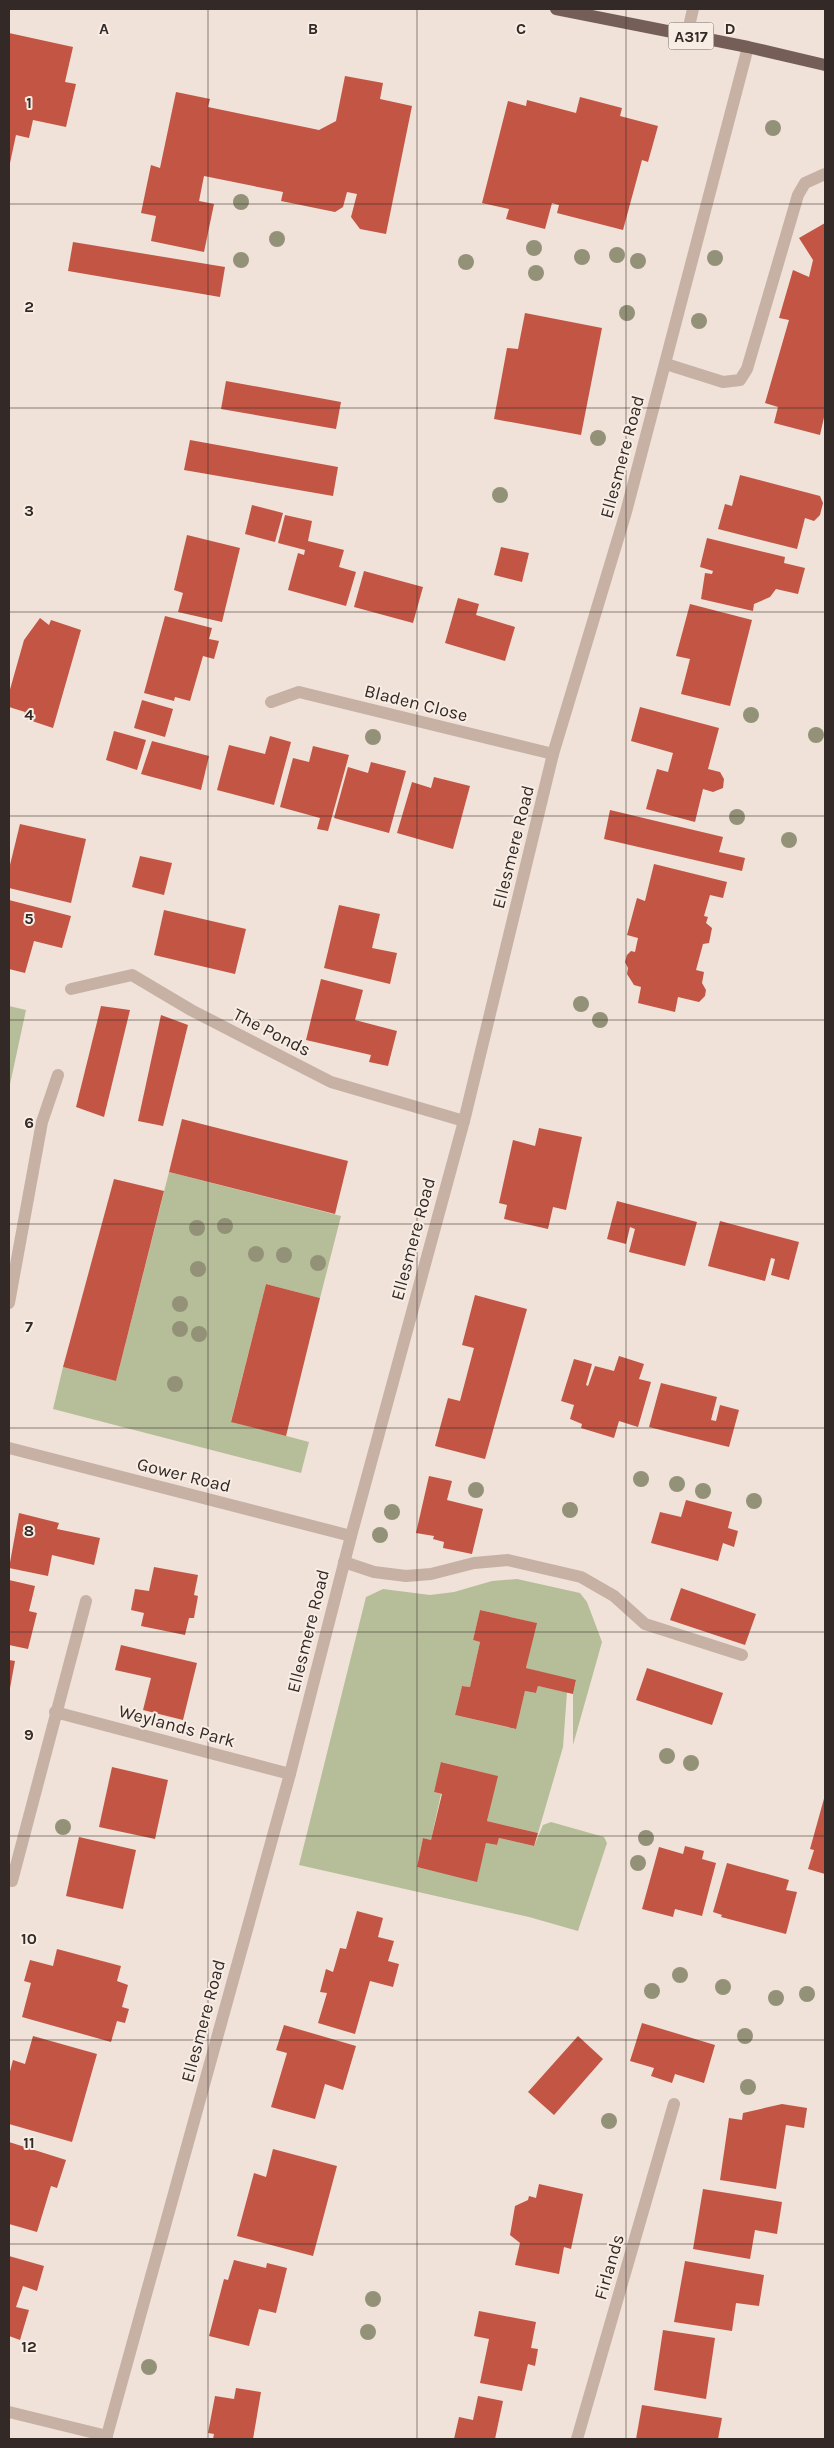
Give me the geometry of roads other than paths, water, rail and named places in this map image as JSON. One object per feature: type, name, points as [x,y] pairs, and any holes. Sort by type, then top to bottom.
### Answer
[{"type":"main road","name":"A317","points":[[556,9],[748,47],[825,65]]},
{"type":"street","points":[[687,35],[693,9]]},
{"type":"street","name":"Ellesmere Road","points":[[106,2438],[290,1774],[344,1562],[464,1121],[553,754],[626,512],[748,47]]},
{"type":"street","points":[[666,364],[723,382],[740,380],[747,369],[798,195],[805,183],[825,174]]},
{"type":"street","name":"Bladen Close","points":[[271,702],[299,692],[553,754]]},
{"type":"street","name":"The Ponds","points":[[71,989],[132,975],[191,1010],[331,1082],[464,1121]]},
{"type":"street","points":[[9,1303],[42,1122],[58,1075]]},
{"type":"street","name":"Gower Road","points":[[9,1448],[351,1536]]},
{"type":"street","points":[[344,1562],[374,1572],[406,1576],[431,1574],[474,1563],[508,1560],[581,1577],[614,1596],[646,1624],[742,1655]]},
{"type":"street","points":[[12,1881],[55,1712],[86,1601]]},
{"type":"street","name":"Weylands Park","points":[[55,1712],[290,1774]]},
{"type":"street","name":"Firlands","points":[[577,2439],[674,2104]]},
{"type":"street","points":[[9,2412],[106,2438]]}]
